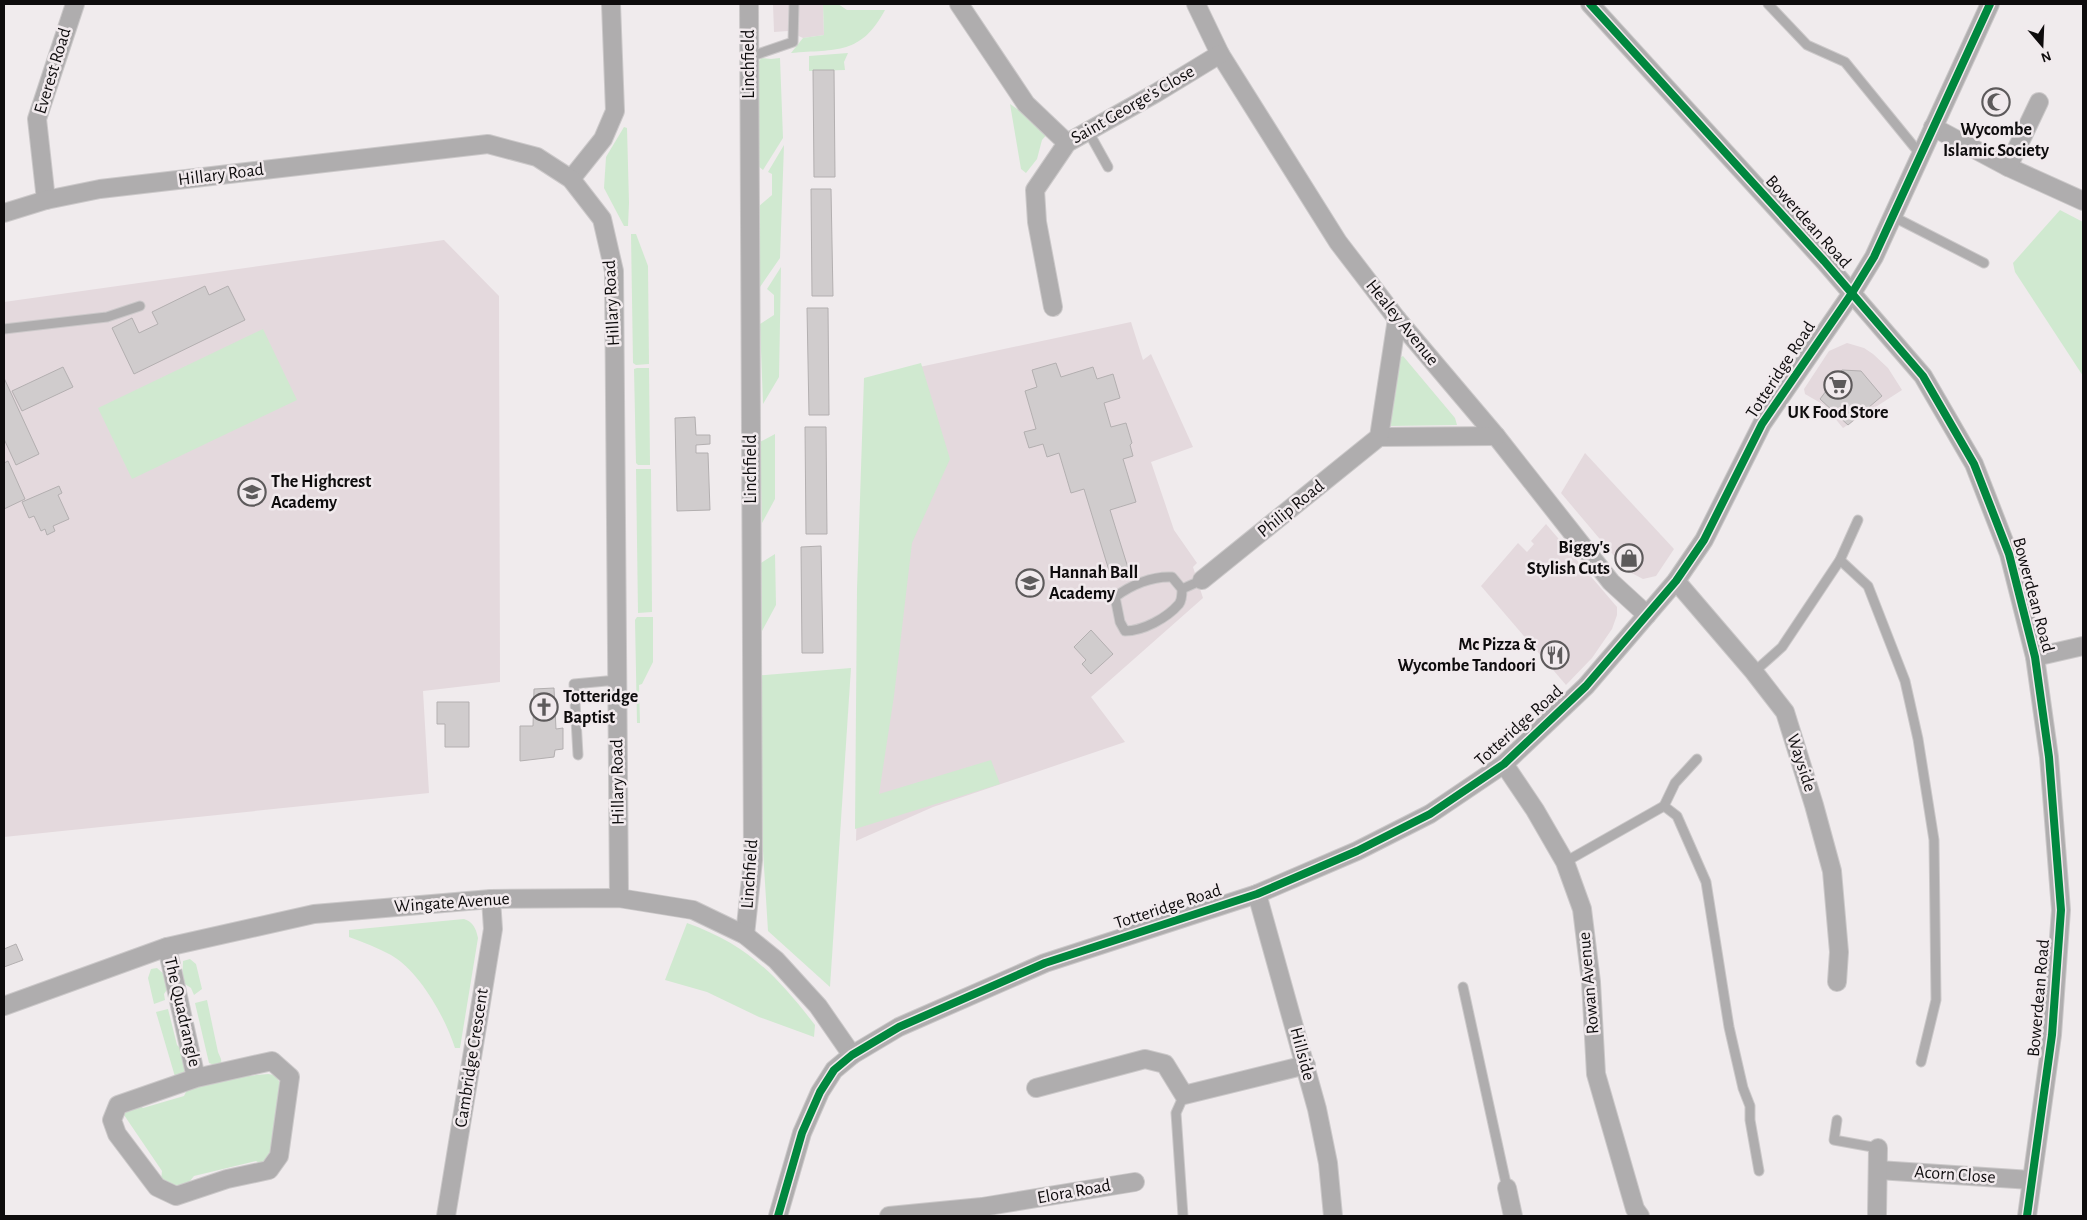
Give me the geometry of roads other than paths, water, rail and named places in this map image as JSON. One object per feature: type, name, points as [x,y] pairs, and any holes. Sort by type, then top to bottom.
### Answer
[{"type":"street","name":"Everest Road","points":[[46,200],[37,119],[75,4]]},
{"type":"street","points":[[571,180],[603,139],[615,111],[611,4]]},
{"type":"street","name":"Linchfield","points":[[745,934],[753,860],[749,4]]},
{"type":"street","points":[[959,4],[1026,104],[1066,143]]},
{"type":"street","name":"Healey Avenue","points":[[1196,4],[1220,54],[1338,242],[1397,319],[1496,436],[1611,582],[1647,614]]},
{"type":"street","name":"Bowerdean Road","points":[[1590,4],[1852,293],[1923,376],[1974,464],[2009,554],[2035,656],[2049,757],[2062,910],[2052,1035],[2027,1216]]},
{"type":"street","name":"Totteridge Road","points":[[778,1216],[802,1133],[820,1092],[834,1070],[852,1055],[899,1027],[1045,963],[1257,894],[1357,851],[1430,814],[1504,764],[1586,686],[1676,581],[1704,540],[1762,424],[1852,293],[1874,257],[1990,4]]},
{"type":"street","name":"Saint George's Close","points":[[1053,307],[1038,222],[1035,190],[1066,143],[1156,93],[1220,54]]},
{"type":"street","points":[[2008,166],[2039,102]]},
{"type":"street","points":[[1933,127],[2008,166],[2083,201]]},
{"type":"street","name":"Hillary Road","points":[[4,213],[46,200],[100,189],[488,144],[537,156],[571,180],[602,219],[614,271],[619,898]]},
{"type":"street","points":[[1397,319],[1379,437],[1496,436]]},
{"type":"street","name":"Philip Road","points":[[1202,580],[1379,437]]},
{"type":"street","name":"Wayside","points":[[1676,581],[1754,672],[1785,712],[1820,824],[1832,871],[1839,952],[1837,982]]},
{"type":"street","points":[[2035,656],[2083,646]]},
{"type":"street","name":"Rowan Avenue","points":[[1504,764],[1535,810],[1565,862],[1582,909],[1591,982],[1596,1074],[1636,1209],[1640,1216]]},
{"type":"street","name":"Hillside","points":[[1257,894],[1306,1065],[1328,1163],[1333,1216]]},
{"type":"street","name":"Wingate Avenue","points":[[4,1006],[167,946],[314,914],[491,899],[619,898],[694,910],[745,934],[776,960],[818,1006],[852,1055]]},
{"type":"street","name":"Cambridge Crescent","points":[[446,1216],[493,929],[491,899]]},
{"type":"street","name":"The Quadrangle","points":[[167,946],[196,1078]]},
{"type":"street","points":[[1036,1088],[1145,1059],[1165,1064],[1184,1095],[1306,1065]]},
{"type":"street","name":"The Quadrangle","points":[[272,1061],[290,1077],[279,1156],[269,1170],[227,1179],[176,1196],[157,1187],[117,1134],[112,1120],[118,1104],[196,1078],[272,1061]]},
{"type":"street","points":[[1877,1214],[1878,1148]]},
{"type":"street","name":"Acorn Close","points":[[1878,1170],[2031,1180]]},
{"type":"street","name":"Elora Road","points":[[889,1216],[982,1212],[1135,1182]]},
{"type":"street","points":[[1506,1188],[1513,1216]]},
{"type":"lane","points":[[749,57],[793,42],[794,4]]},
{"type":"lane","points":[[1768,4],[1807,45],[1845,62],[1920,154]]},
{"type":"lane","points":[[1088,130],[1108,167]]},
{"type":"lane","points":[[1892,216],[1984,263]]},
{"type":"lane","points":[[4,329],[107,317],[140,306]]},
{"type":"lane","points":[[1754,672],[1782,646],[1840,560],[1858,520]]},
{"type":"lane","points":[[1840,560],[1868,586],[1906,681],[1934,840],[1936,1000],[1921,1062]]},
{"type":"lane","points":[[1158,577],[1172,578],[1182,589],[1180,603],[1171,611],[1154,623],[1132,631],[1125,631],[1120,622],[1115,597],[1124,590],[1158,577]]},
{"type":"lane","points":[[1182,589],[1202,580]]},
{"type":"lane","points":[[578,755],[574,684],[617,680]]},
{"type":"lane","points":[[1565,862],[1664,806],[1675,783],[1697,759]]},
{"type":"lane","points":[[1664,806],[1677,816],[1706,882],[1729,1027],[1743,1088],[1750,1106],[1750,1120],[1759,1171]]},
{"type":"lane","points":[[1463,987],[1506,1188]]},
{"type":"lane","points":[[1183,1216],[1176,1113],[1184,1095]]},
{"type":"lane","points":[[1838,1120],[1834,1140],[1878,1148]]},
{"type":"place","name":"Wycombe Islamic Society","points":[[1996,102]]},
{"type":"place","name":"UK Food Store","points":[[1838,385]]},
{"type":"place","name":"The Highcrest Academy","points":[[252,492]]},
{"type":"place","name":"Biggy's Stylish Cuts","points":[[1629,558]]},
{"type":"place","name":"Hannah Ball Academy","points":[[1030,583]]},
{"type":"place","name":"Mc Pizza & Wycombe Tandoori","points":[[1555,655]]},
{"type":"place","name":"Totteridge Baptist","points":[[544,707]]}]
